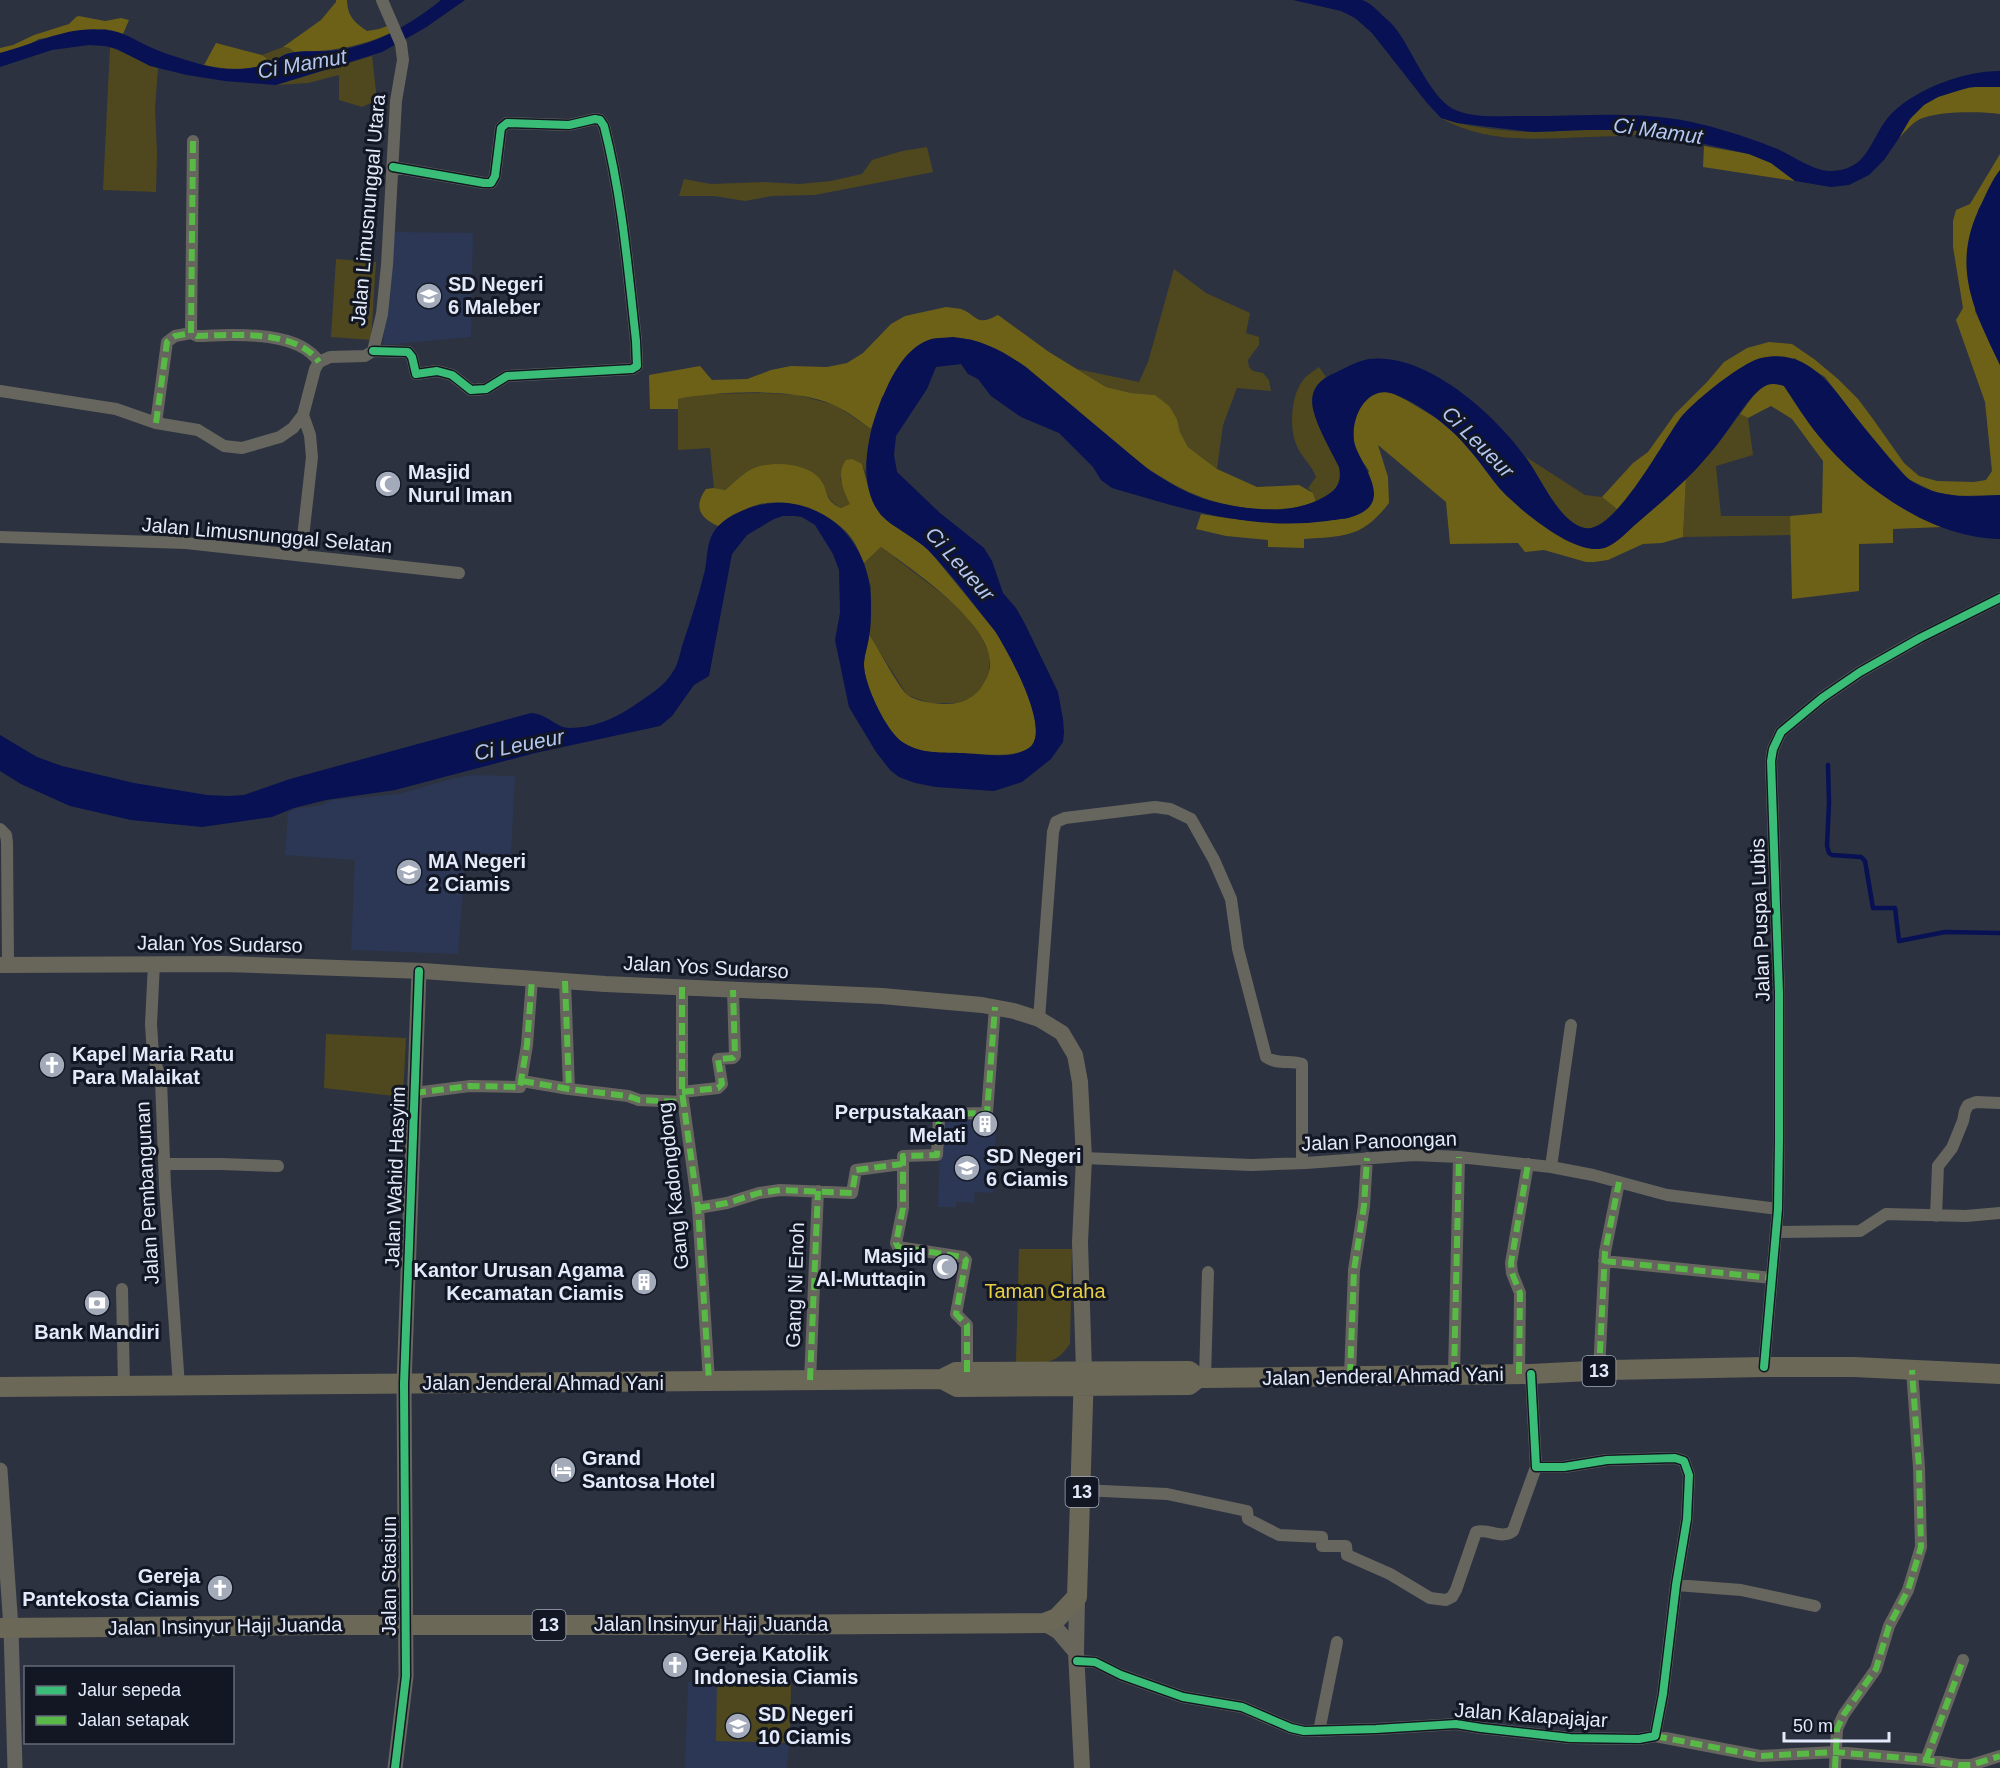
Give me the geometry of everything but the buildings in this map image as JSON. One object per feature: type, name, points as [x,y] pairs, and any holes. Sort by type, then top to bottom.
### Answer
[{"type":"highway","name":"Jalan Jenderal Ahmad Yani","points":[[942,1379],[957,1387],[1189,1371],[1202,1378],[1525,1374],[1764,1367],[1854,1367],[2000,1374]]},
{"type":"highway","name":"Jalan Jenderal Ahmad Yani","points":[[0,1386],[942,1379],[956,1372],[1085,1379]]},
{"type":"highway","name":"13","points":[[1077,1596],[1085,1379]]},
{"type":"highway","points":[[1044,1623],[1057,1618],[1077,1596]]},
{"type":"highway","name":"Jalan Insinyur Haji Juanda","points":[[5,1628],[1044,1623]]},
{"type":"main road","name":"Jalan Yos Sudarso","points":[[4,965],[225,964],[418,971],[565,981],[882,996],[995,1007],[1039,1019],[1062,1033],[1075,1054],[1080,1082],[1084,1158],[1080,1242],[1085,1379]]},
{"type":"main road","points":[[1077,1596],[1076,1656],[1082,1768]]},
{"type":"main road","points":[[1044,1623],[1059,1632],[1076,1656]]},
{"type":"street","name":"Jalan Limusnunggal Utara","points":[[319,362],[325,358],[365,356],[373,351],[382,314],[396,101],[403,68],[401,44],[382,0]]},
{"type":"street","points":[[373,351],[408,352],[412,357],[416,374],[437,371],[452,375],[471,390],[486,389],[507,376],[597,369],[632,369],[637,366],[636,341],[614,165],[604,126],[600,120],[569,125],[507,123],[501,128],[495,176],[491,183],[393,167]]},
{"type":"street","points":[[191,333],[193,141]]},
{"type":"street","points":[[0,391],[116,409],[156,423],[191,428],[224,446],[242,448],[280,437],[293,428],[303,415],[315,369],[319,362],[307,349],[278,339],[248,335],[197,336],[191,333],[175,336],[167,342],[156,423]]},
{"type":"street","points":[[301,555],[312,457],[310,435],[303,415]]},
{"type":"street","name":"Jalan Limusnunggal Selatan","points":[[0,537],[186,543],[459,573]]},
{"type":"street","name":"Jalan Puspa Lubis","points":[[1764,1367],[1778,1209],[1780,1071],[1771,761],[1776,740],[1781,732],[1821,698],[1860,672],[1920,638],[2000,598]]},
{"type":"street","points":[[1039,1019],[1053,832],[1056,822],[1065,818],[1155,807],[1184,814],[1191,819],[1208,849],[1231,899],[1238,949],[1266,1057],[1272,1061],[1302,1064],[1302,1163]]},
{"type":"street","points":[[0,829],[6,835],[7,842],[4,965]]},
{"type":"street","name":"Jalan Pembangunan","points":[[154,963],[151,1024],[153,1056],[161,1080],[164,1164],[179,1386]]},
{"type":"street","name":"Jalan Wahid Hasyim","points":[[404,1384],[418,971]]},
{"type":"street","points":[[414,1093],[470,1086],[521,1086],[532,979]]},
{"type":"street","points":[[565,981],[569,1089]]},
{"type":"street","name":"Gang Kadongdong","points":[[682,987],[683,1097],[698,1208],[709,1381]]},
{"type":"street","points":[[522,1081],[628,1096],[639,1100],[683,1097],[718,1089],[722,1084],[718,1059],[735,1056],[733,990]]},
{"type":"street","points":[[967,1372],[967,1325],[956,1314],[966,1260],[963,1257],[896,1246],[903,1208],[902,1164],[903,1156],[906,1155],[937,1155],[941,1114],[987,1113],[995,1007]]},
{"type":"street","points":[[1551,1167],[1570,1025]]},
{"type":"street","points":[[1936,1216],[1938,1166],[1952,1148],[1965,1111],[1968,1106],[1976,1102],[2000,1103]]},
{"type":"street","name":"Jalan Panoongan","points":[[1084,1158],[1251,1165],[1414,1155],[1459,1157],[1551,1167],[1688,1198],[1778,1209]]},
{"type":"street","points":[[1454,1374],[1459,1157]]},
{"type":"street","points":[[1350,1376],[1354,1270],[1364,1206],[1367,1158]]},
{"type":"street","points":[[164,1164],[278,1166]]},
{"type":"street","points":[[698,1208],[780,1190],[853,1193],[855,1170],[902,1164]]},
{"type":"street","points":[[1082,1490],[1167,1494],[1247,1511],[1248,1519],[1279,1535],[1322,1537],[1322,1546],[1346,1546],[1347,1555],[1390,1574],[1430,1598],[1446,1600],[1452,1596],[1476,1532],[1483,1530],[1506,1535],[1513,1532],[1536,1467],[1525,1374],[1520,1293],[1512,1273],[1511,1263],[1528,1164]]},
{"type":"street","points":[[1599,1371],[1604,1261],[1619,1182]]},
{"type":"street","name":"Gang Ni Enoh","points":[[810,1380],[818,1191]]},
{"type":"street","points":[[1776,1232],[1860,1231],[1886,1214],[1966,1216],[2000,1213]]},
{"type":"street","points":[[1604,1261],[1772,1278]]},
{"type":"street","points":[[1202,1378],[1208,1272]]},
{"type":"street","points":[[122,1289],[123,1386]]},
{"type":"street","points":[[1835,1768],[1837,1729],[1876,1669],[1889,1626],[1908,1590],[1921,1547],[1919,1468],[1912,1370]]},
{"type":"street","name":"Jalan Stasiun","points":[[395,1768],[406,1676],[404,1384]]},
{"type":"street","points":[[1536,1467],[1564,1467],[1606,1460],[1675,1458],[1684,1461],[1689,1475],[1687,1508],[1663,1694],[1654,1736]]},
{"type":"street","points":[[0,1470],[5,1628],[15,1768]]},
{"type":"street","points":[[1676,1585],[1741,1590],[1815,1606]]},
{"type":"street","points":[[1319,1731],[1337,1642]]},
{"type":"street","name":"Jalan Kalapajajar","points":[[1076,1656],[1183,1697],[1242,1707],[1291,1728],[1304,1731],[1456,1724],[1570,1738],[1638,1739],[1654,1736],[1760,1756],[1835,1752],[1965,1765],[2000,1756]]},
{"type":"street","points":[[1926,1760],[1963,1660]]},
{"type":"shaded area","points":[[336,0],[347,0],[348,10],[353,18],[367,31],[390,25],[393,32],[368,42],[333,49],[294,52],[283,47],[321,20]]},
{"type":"shaded area","points":[[79,16],[105,21],[121,18],[129,20],[123,34],[105,29],[39,39],[0,53],[0,48],[69,24]]},
{"type":"shaded area","points":[[216,43],[262,55],[272,62],[238,69],[204,65]]},
{"type":"shaded area","points":[[2000,87],[2000,114],[1959,112],[1928,116],[1914,123],[1899,138],[1917,110],[1931,100],[1966,88]]},
{"type":"shaded area","points":[[1704,146],[1749,154],[1771,163],[1795,181],[1703,167]]},
{"type":"shaded area","points":[[2000,154],[2000,170],[1978,210],[1975,311],[2000,365],[2000,495],[1958,496],[1935,492],[1908,479],[1863,427],[1825,377],[1794,358],[1632,491],[1618,510],[1602,497],[1633,463],[1648,452],[1675,414],[1724,362],[1747,348],[1769,342],[1792,344],[1838,379],[1858,399],[1904,463],[1919,476],[1937,481],[1986,480],[1992,471],[1985,402],[1956,320],[1963,308],[1953,247],[1953,221],[1956,210],[1970,204]]},
{"type":"shaded area","name":"SD Negeri 6 Maleber","points":[[393,232],[473,233],[471,337],[383,345]]},
{"type":"shaded area","points":[[946,307],[961,309],[981,320],[998,315],[1049,352],[1106,387],[1131,393],[1155,395],[1169,406],[1188,447],[1217,469],[1257,487],[1299,485],[1313,493],[1316,502],[1287,509],[1231,506],[1176,485],[1127,452],[1026,368],[994,348],[969,339],[882,397],[871,429],[836,406],[820,400],[780,393],[695,396],[678,399],[678,409],[650,409],[649,375],[700,366],[712,380],[747,379],[771,370],[791,366],[827,367],[847,363],[863,353],[891,324],[905,316]]},
{"type":"shaded area","points":[[1776,383],[1784,386],[1819,436],[1845,464],[1891,500],[1942,527],[1893,529],[1893,543],[1859,544],[1859,591],[1792,599],[1790,516],[1822,513],[1823,461],[1792,419],[1771,406],[1748,418],[1740,414],[1760,390]]},
{"type":"shaded area","points":[[1382,391],[1406,400],[1441,421],[1521,509],[1553,532],[1583,547],[1616,541],[1686,478],[1683,537],[1662,543],[1643,544],[1608,560],[1594,562],[1586,562],[1544,550],[1525,552],[1518,543],[1450,544],[1446,502],[1378,445],[1388,477],[1389,503],[1361,529],[1342,536],[1304,539],[1304,548],[1268,547],[1268,540],[1226,536],[1196,529],[1201,514],[1275,522],[1311,522],[1349,518],[1369,471],[1355,446],[1356,419],[1365,401]]},
{"type":"shaded area","points":[[852,459],[862,464],[870,493],[881,515],[928,549],[995,631],[1017,670],[1031,705],[1036,735],[1028,749],[1022,752],[992,755],[933,754],[903,743],[890,729],[871,693],[864,671],[869,635],[905,692],[915,699],[929,703],[960,702],[974,695],[987,677],[990,660],[984,641],[971,622],[934,586],[895,557],[881,547],[864,563],[854,541],[841,527],[820,513],[796,505],[760,504],[718,526],[703,516],[700,511],[700,501],[706,489],[725,490],[750,470],[777,464],[797,466],[814,473],[823,483],[831,502],[841,508],[850,504],[843,487],[841,470],[846,460]]},
{"type":"shaded area","name":"MA Negeri 2 Ciamis","points":[[473,775],[515,776],[511,855],[466,852],[458,954],[351,950],[355,860],[285,855],[288,813],[294,809],[322,805],[331,800],[399,794]]},
{"type":"shaded area","name":"SD Negeri 6 Ciamis","points":[[980,1114],[996,1116],[994,1193],[975,1192],[974,1203],[956,1202],[956,1207],[938,1207],[941,1117]]},
{"type":"shaded area","name":"SD Negeri 10 Ciamis","points":[[688,1682],[791,1684],[790,1743],[786,1768],[685,1768]]},
{"type":"green space","points":[[110,47],[158,68],[155,109],[156,192],[103,190]]},
{"type":"green space","points":[[283,47],[294,52],[272,62],[262,55]]},
{"type":"green space","points":[[372,56],[377,100],[362,107],[339,100],[339,75],[308,83],[276,85]]},
{"type":"green space","points":[[1441,118],[1475,127],[1510,131],[1546,132],[1607,128],[1648,134],[1551,139],[1513,138],[1476,132]]},
{"type":"green space","points":[[927,147],[933,172],[815,195],[772,196],[745,201],[714,196],[679,196],[684,179],[711,184],[763,182],[799,184],[831,181],[862,174],[872,160],[902,151]]},
{"type":"green space","points":[[336,259],[376,262],[371,340],[331,337]]},
{"type":"green space","points":[[1174,269],[1206,293],[1250,313],[1246,333],[1259,337],[1259,345],[1248,360],[1249,367],[1253,371],[1263,373],[1269,380],[1271,391],[1237,388],[1223,425],[1217,469],[1188,447],[1180,432],[1177,419],[1155,395],[1131,393],[1106,387],[1077,369],[1139,382],[1148,362]]},
{"type":"green space","points":[[1319,367],[1326,377],[1315,390],[1313,404],[1322,433],[1337,461],[1341,474],[1337,488],[1316,502],[1313,493],[1308,488],[1316,477],[1296,444],[1292,429],[1292,411],[1300,385]]},
{"type":"green space","points":[[705,394],[798,395],[835,405],[871,429],[865,472],[862,464],[840,478],[851,504],[841,508],[834,503],[822,481],[751,470],[724,490],[714,488],[710,448],[678,450],[678,399]]},
{"type":"green space","points":[[1740,414],[1748,418],[1753,455],[1716,466],[1721,516],[1790,516],[1791,535],[1683,537],[1686,478],[1717,445]]},
{"type":"green space","points":[[1526,457],[1585,495],[1602,497],[1618,510],[1598,527],[1591,529],[1581,527],[1571,521],[1553,501]]},
{"type":"green space","points":[[881,547],[965,614],[982,638],[990,656],[989,672],[979,693],[961,703],[929,703],[907,695],[869,635],[871,587],[864,563]]},
{"type":"green space","points":[[326,1034],[406,1038],[403,1097],[324,1088]]},
{"type":"green space","name":"Taman Graha","points":[[1019,1249],[1072,1249],[1070,1344],[1058,1357],[1046,1362],[1016,1362]]},
{"type":"green space","points":[[717,1682],[791,1684],[790,1743],[716,1741]]},
{"type":"water","name":"Ci Mamut","points":[[441,0],[465,0],[425,28],[382,52],[276,85],[187,75],[150,66],[117,49],[105,46],[89,45],[52,50],[0,67],[0,53],[52,36],[92,29],[118,32],[158,51],[203,65],[228,69],[254,68],[288,54],[347,49],[376,40],[417,18]]},
{"type":"water","name":"Ci Mamut","points":[[1293,0],[1362,0],[1369,4],[1394,27],[1440,98],[1458,111],[1479,116],[1636,115],[1675,119],[1752,139],[1810,166],[1829,171],[1843,169],[1861,159],[1892,113],[1928,89],[1972,74],[2000,71],[2000,87],[1970,87],[1938,97],[1924,105],[1910,119],[1884,160],[1869,175],[1849,185],[1831,187],[1795,181],[1771,163],[1749,154],[1673,137],[1632,130],[1533,132],[1457,123],[1441,118],[1372,33],[1355,18],[1341,11]]},
{"type":"water","points":[[2000,170],[2000,365],[1974,305],[1967,266],[1972,225]]},
{"type":"water","name":"Ci Leueur","points":[[953,337],[991,347],[1026,367],[1149,470],[1172,484],[1211,501],[1269,510],[1311,503],[1324,497],[1338,485],[1339,467],[1313,409],[1314,390],[1317,386],[1331,375],[1352,364],[1369,359],[1391,359],[1413,365],[1436,376],[1478,405],[1513,441],[1559,509],[1567,518],[1585,528],[1597,526],[1610,517],[1623,503],[1679,420],[1705,394],[1752,361],[1777,356],[1792,358],[1816,371],[1826,381],[1889,458],[1914,483],[1948,494],[2000,495],[2000,539],[1948,530],[1899,506],[1854,473],[1835,454],[1784,386],[1777,384],[1765,386],[1754,395],[1710,453],[1669,495],[1622,537],[1607,547],[1595,549],[1565,540],[1535,520],[1500,489],[1468,448],[1449,429],[1419,406],[1394,394],[1384,392],[1368,398],[1358,413],[1353,432],[1356,449],[1373,487],[1374,496],[1371,505],[1359,514],[1345,518],[1299,523],[1271,523],[1218,516],[1112,488],[1101,480],[1093,467],[1059,433],[1021,417],[991,396],[978,379],[968,374],[961,364],[936,367],[927,389],[896,436],[894,455],[897,472],[940,513],[984,548],[992,561],[1003,593],[1024,622],[1058,692],[1063,719],[1063,742],[1051,759],[1022,782],[994,791],[936,787],[915,783],[899,777],[890,770],[876,752],[849,707],[835,640],[840,613],[839,570],[833,554],[815,525],[802,517],[795,516],[774,519],[747,535],[732,554],[709,676],[694,685],[672,716],[660,726],[535,753],[395,790],[326,800],[294,808],[272,817],[202,827],[131,820],[70,806],[21,784],[0,771],[0,735],[37,757],[62,766],[134,783],[207,795],[244,795],[290,779],[531,713],[570,728],[602,722],[650,695],[666,681],[674,670],[700,589],[710,541],[719,525],[738,512],[773,503],[794,504],[812,509],[827,517],[841,528],[861,556],[867,572],[871,608],[870,630],[864,661],[865,673],[872,696],[897,738],[911,747],[931,752],[1004,755],[1021,752],[1029,748],[1035,739],[1036,725],[1026,690],[1001,641],[954,579],[923,545],[881,515],[868,485],[866,468],[871,433],[882,399],[895,372],[904,359],[920,344],[932,339]]},
{"type":"waterway","points":[[1828,765],[1827,846],[1829,853],[1861,857],[1865,861],[1873,908],[1895,908],[1899,941],[1945,932],[2000,933]]},
{"type":"marked path","points":[[193,141],[191,333],[197,336],[245,335],[280,339],[309,351],[319,362]]},
{"type":"marked path","points":[[156,423],[167,342],[175,336],[191,333]]},
{"type":"marked path","points":[[414,1093],[470,1086],[520,1087],[527,1045],[532,979]]},
{"type":"marked path","points":[[565,981],[569,1089]]},
{"type":"marked path","points":[[682,987],[682,1092],[698,1208],[709,1381]]},
{"type":"marked path","points":[[682,1092],[718,1088],[722,1084],[718,1059],[735,1056],[733,990]]},
{"type":"marked path","points":[[967,1372],[967,1325],[956,1314],[966,1260],[963,1257],[898,1247],[896,1243],[903,1208],[903,1156],[937,1155],[941,1114],[987,1113],[995,1007]]},
{"type":"marked path","points":[[522,1081],[628,1096],[639,1100],[683,1102]]},
{"type":"marked path","points":[[1454,1374],[1459,1157]]},
{"type":"marked path","points":[[1350,1376],[1354,1270],[1364,1206],[1367,1158]]},
{"type":"marked path","points":[[698,1208],[780,1190],[852,1193],[856,1170],[902,1164]]},
{"type":"marked path","points":[[1519,1374],[1520,1293],[1512,1273],[1511,1263],[1528,1164]]},
{"type":"marked path","points":[[1599,1371],[1605,1252],[1619,1182]]},
{"type":"marked path","points":[[810,1380],[818,1191]]},
{"type":"marked path","points":[[1604,1261],[1772,1278]]},
{"type":"marked path","points":[[1835,1768],[1837,1729],[1844,1714],[1876,1669],[1889,1626],[1908,1590],[1921,1547],[1919,1468],[1912,1370]]},
{"type":"marked path","points":[[1926,1760],[1963,1660]]},
{"type":"marked path","points":[[1655,1736],[1760,1756],[1835,1752],[1959,1765],[1971,1765],[2000,1756]]},
{"type":"cycle path","points":[[373,351],[408,352],[412,357],[416,374],[437,371],[452,375],[471,390],[486,389],[507,376],[632,369],[637,366],[620,206],[604,126],[600,120],[569,125],[507,123],[501,128],[495,176],[491,183],[393,167]]},
{"type":"cycle path","points":[[1764,1367],[1778,1209],[1779,993],[1771,761],[1773,749],[1781,732],[1822,698],[1860,672],[1920,638],[2000,598]]},
{"type":"cycle path","points":[[395,1768],[406,1676],[404,1384],[419,971]]},
{"type":"cycle path","points":[[1077,1661],[1095,1662],[1121,1675],[1183,1697],[1242,1707],[1291,1728],[1304,1731],[1456,1724],[1570,1738],[1639,1739],[1655,1736],[1687,1519],[1689,1475],[1684,1461],[1675,1458],[1607,1460],[1564,1467],[1536,1467],[1531,1374]]},
{"type":"place","name":"SD Negeri 6 Maleber","points":[[429,296]]},
{"type":"place","name":"Masjid Nurul Iman","points":[[388,484]]},
{"type":"place","name":"MA Negeri 2 Ciamis","points":[[409,872]]},
{"type":"place","name":"Kapel Maria Ratu Para Malaikat","points":[[52,1065]]},
{"type":"place","name":"Perpustakaan Melati","points":[[985,1124]]},
{"type":"place","name":"SD Negeri 6 Ciamis","points":[[967,1168]]},
{"type":"place","name":"Masjid Al-Muttaqin","points":[[945,1267]]},
{"type":"place","name":"Kantor Urusan Agama Kecamatan Ciamis","points":[[644,1282]]},
{"type":"place","name":"Bank Mandiri","points":[[97,1303]]},
{"type":"place","name":"Grand Santosa Hotel","points":[[563,1470]]},
{"type":"place","name":"Gereja Pantekosta Ciamis","points":[[220,1588]]},
{"type":"place","name":"Gereja Katolik Indonesia Ciamis","points":[[675,1665]]},
{"type":"place","name":"SD Negeri 10 Ciamis","points":[[738,1726]]}]
